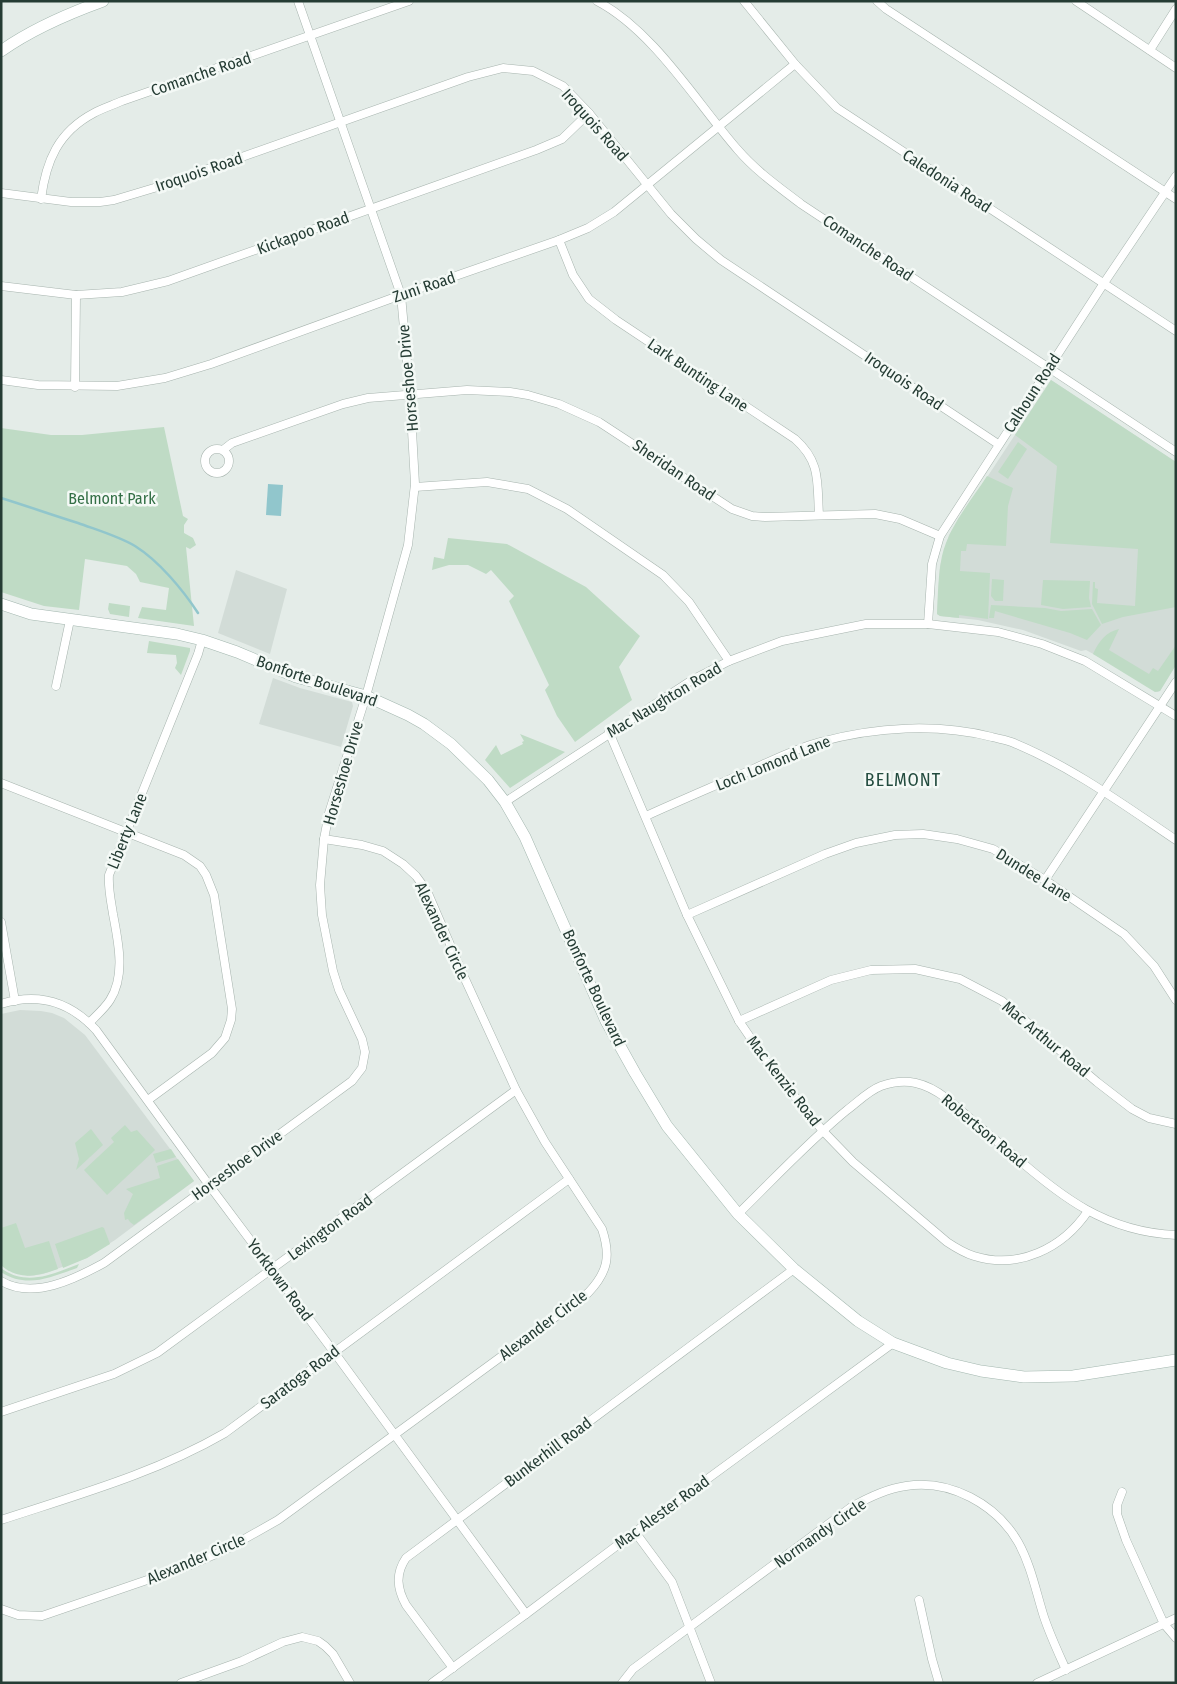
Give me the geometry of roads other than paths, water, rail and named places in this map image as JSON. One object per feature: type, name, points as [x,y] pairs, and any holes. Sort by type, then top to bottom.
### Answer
[{"type":"main road","points":[[1,50],[56,19],[103,1]]},
{"type":"main road","name":"Bonforte Boulevard","points":[[1,604],[31,614],[177,634],[202,640],[238,652],[301,678],[366,696],[408,715],[444,739],[468,760],[505,802],[525,836],[606,1021],[667,1126],[738,1214],[794,1269],[858,1320],[893,1343],[947,1363],[981,1371],[1024,1377],[1073,1376],[1176,1360]]},
{"type":"street","name":"Horseshoe Drive","points":[[1,1281],[13,1287],[32,1289],[54,1284],[91,1270],[117,1254],[352,1081],[362,1068],[365,1052],[362,1039],[339,990],[333,972],[322,914],[320,885],[324,838],[330,813],[366,696],[408,545],[415,487],[410,395],[401,295],[298,1]]},
{"type":"street","name":"Comanche Road","points":[[41,198],[44,174],[54,150],[70,129],[93,113],[122,101],[409,1]]},
{"type":"street","name":"Comanche Road","points":[[597,1],[627,22],[654,47],[719,127],[757,170],[801,204],[1176,452]]},
{"type":"street","name":"Caledonia Road","points":[[744,1],[795,64],[837,108],[1176,332]]},
{"type":"street","points":[[877,1],[886,9],[1176,199]]},
{"type":"street","points":[[1076,1],[1176,68]]},
{"type":"street","points":[[1150,50],[1176,8]]},
{"type":"street","name":"Zuni Road","points":[[1,380],[75,387],[117,386],[165,378],[212,364],[559,240],[588,228],[614,212],[795,64]]},
{"type":"street","name":"Iroquois Road","points":[[1,193],[71,202],[114,200],[154,188],[468,77],[503,68],[533,71],[562,86],[589,114],[647,186],[690,233],[721,260],[998,444]]},
{"type":"street","name":"Kickapoo Road","points":[[1,286],[76,295],[122,292],[168,281],[553,142],[562,138],[589,114]]},
{"type":"street","name":"Calhoun Road","points":[[928,624],[932,564],[940,536],[998,444],[1176,176]]},
{"type":"street","name":"Lark Bunting Lane","points":[[559,240],[573,275],[589,299],[616,320],[805,448],[813,461],[817,475],[819,515]]},
{"type":"street","points":[[75,387],[76,295]]},
{"type":"street","name":"Sheridan Road","points":[[224,450],[232,443],[344,404],[368,398],[487,390],[528,395],[581,412],[742,514],[765,517],[875,514],[900,519],[940,536]]},
{"type":"street","points":[[415,487],[487,482],[528,490],[567,509],[663,575],[689,602],[729,661]]},
{"type":"street","points":[[56,686],[70,620]]},
{"type":"street","name":"Mac Naughton Road","points":[[505,802],[609,732],[692,680],[729,661],[782,641],[866,624],[928,624],[998,632],[1042,644],[1085,661],[1176,716]]},
{"type":"street","name":"Liberty Lane","points":[[89,1023],[109,1001],[116,989],[118,978],[119,950],[109,881],[202,640]]},
{"type":"street","points":[[1045,880],[1102,791],[1176,682]]},
{"type":"street","name":"Loch Lomond Lane","points":[[646,816],[818,742],[859,733],[893,729],[930,728],[969,732],[1012,742],[1050,760],[1102,791],[1176,840]]},
{"type":"street","name":"Mac Kenzie Road","points":[[609,732],[687,915],[738,1021],[769,1065],[823,1131],[879,1185],[947,1242],[962,1251],[976,1256],[998,1259],[1018,1258],[1041,1252],[1057,1244],[1071,1233],[1088,1212]]},
{"type":"street","points":[[1,783],[184,855],[200,866],[206,875],[214,894],[232,1009],[228,1029],[220,1046],[148,1100]]},
{"type":"street","name":"Dundee Lane","points":[[687,915],[825,854],[856,843],[895,835],[923,834],[957,838],[993,849],[1045,880],[1124,934],[1154,966],[1176,1000]]},
{"type":"street","name":"Alexander Circle","points":[[1,1608],[18,1616],[42,1616],[188,1566],[225,1550],[278,1520],[588,1293],[602,1275],[606,1266],[606,1242],[596,1219],[545,1142],[516,1090],[427,891],[416,876],[403,864],[382,851],[324,838]]},
{"type":"street","points":[[1,922],[15,1001]]},
{"type":"street","name":"Mac Arthur Road","points":[[738,1021],[831,980],[871,970],[915,969],[960,979],[1002,1001],[1097,1082],[1132,1109],[1149,1118],[1176,1124]]},
{"type":"street","name":"Yorktown Road","points":[[1,1004],[38,999],[52,1001],[76,1012],[89,1023],[395,1434],[526,1614]]},
{"type":"street","name":"Robertson Road","points":[[738,1214],[823,1131],[872,1090],[893,1083],[919,1083],[933,1088],[1065,1198],[1088,1212],[1108,1221],[1142,1231],[1176,1235]]},
{"type":"street","name":"Lexington Road","points":[[1,1412],[92,1382],[140,1362],[172,1343],[516,1090]]},
{"type":"street","name":"Saratoga Road","points":[[1,1520],[140,1474],[199,1448],[225,1433],[568,1179]]},
{"type":"street","name":"Bunkerhill Road","points":[[453,1668],[400,1595],[398,1573],[401,1565],[411,1553],[794,1269]]},
{"type":"street","name":"Mac Alester Road","points":[[432,1683],[893,1343]]},
{"type":"street","name":"Normandy Circle","points":[[622,1683],[633,1669],[850,1508],[880,1492],[907,1485],[922,1485],[955,1490],[990,1510],[1008,1528],[1025,1557],[1049,1632],[1066,1670]]},
{"type":"street","points":[[1122,1492],[1117,1505],[1126,1540],[1164,1624],[1176,1638]]},
{"type":"street","points":[[635,1532],[672,1582],[712,1683]]},
{"type":"street","points":[[919,1600],[939,1683]]},
{"type":"street","points":[[1037,1683],[1176,1618]]},
{"type":"street","points":[[181,1683],[242,1661],[283,1642],[302,1637],[318,1641],[325,1646],[333,1654],[350,1683]]},
{"type":"water","points":[[268,484],[283,485],[281,516],[266,515]]},
{"type":"waterway","points":[[1,498],[78,523],[122,539],[135,546],[170,576],[198,613]]},
{"type":"district","name":"BELMONT","points":[[903,780]]},
{"type":"park label","name":"Belmont Park","points":[[112,498]]}]
